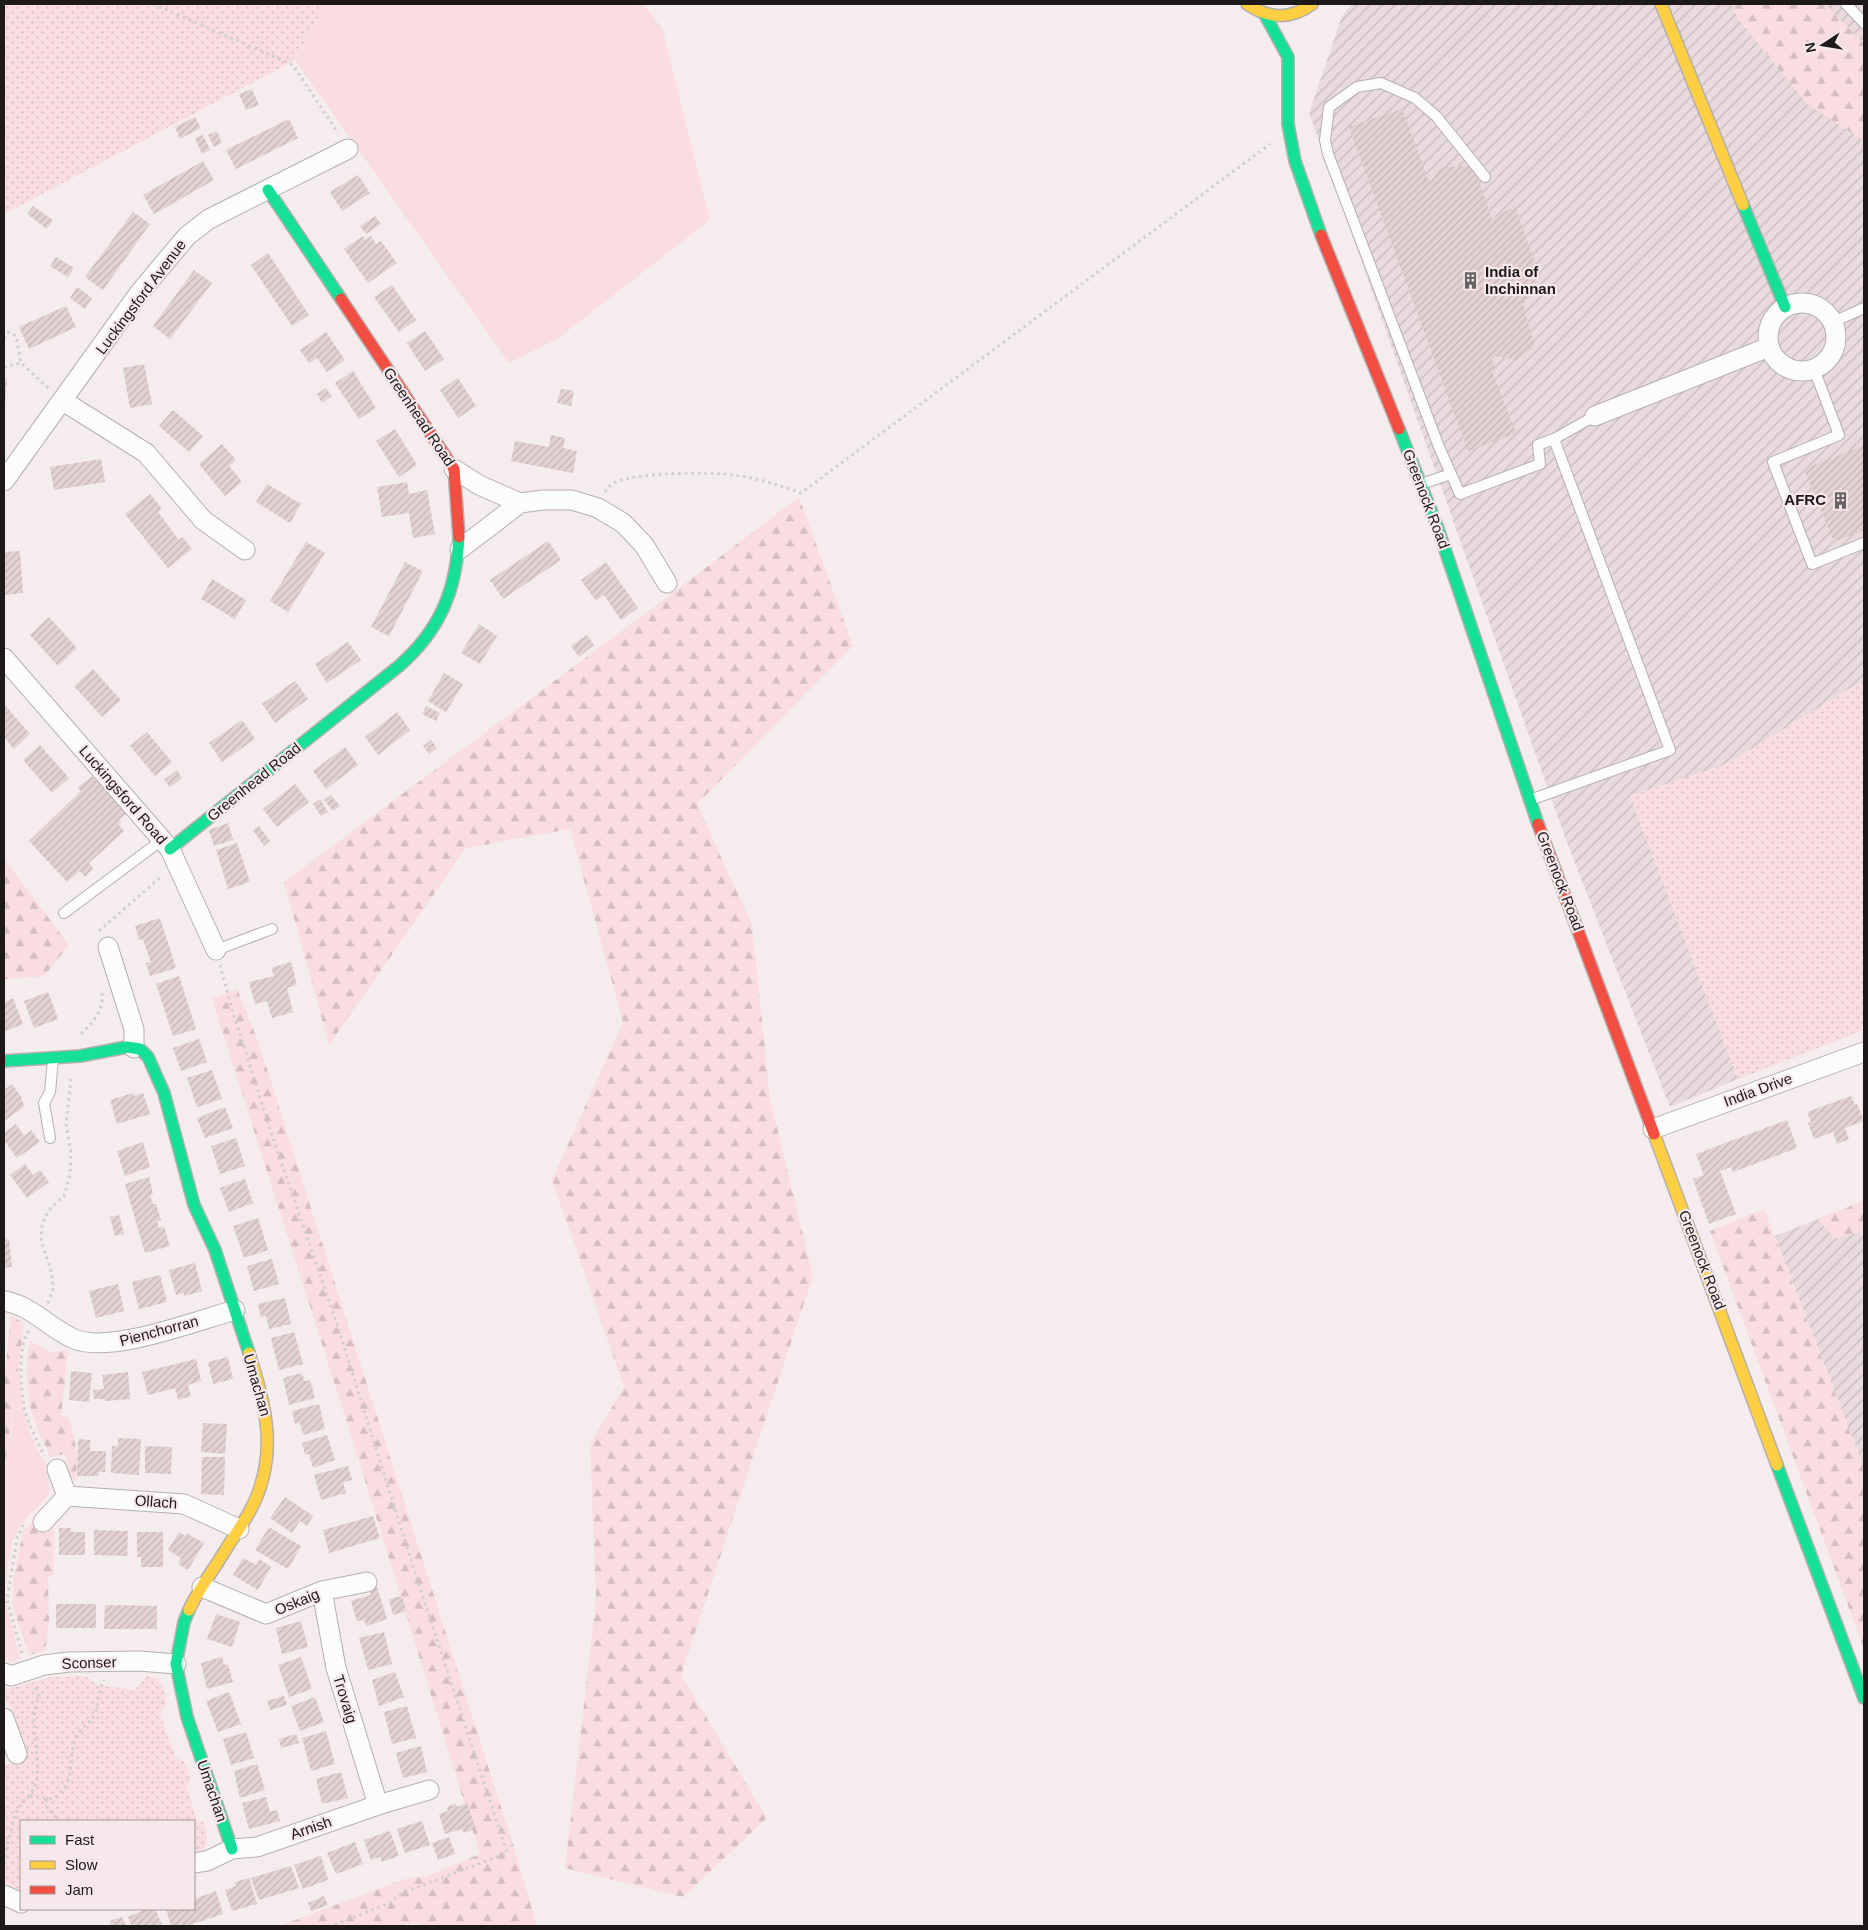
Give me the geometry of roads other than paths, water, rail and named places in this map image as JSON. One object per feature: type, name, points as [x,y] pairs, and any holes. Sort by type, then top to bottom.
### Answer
[{"type":"street","points":[[1247,4],[1265,14],[1284,16],[1294,15],[1311,5]]},
{"type":"street","points":[[1661,4],[1785,307]]},
{"type":"street","points":[[1306,20],[1311,5]]},
{"type":"street","name":"Greenock Road","points":[[1265,14],[1288,57],[1288,124],[1295,161],[1314,216],[1440,535],[1529,800],[1864,1698]]},
{"type":"street","points":[[1288,57],[1297,43]]},
{"type":"street","name":"Luckingsford Avenue","points":[[4,481],[140,292],[187,236],[209,219],[348,149]]},
{"type":"street","name":"Greenhead Road","points":[[166,845],[399,666],[425,640],[443,609],[456,574],[460,550],[459,508],[454,469],[268,190]]},
{"type":"street","points":[[1796,303],[1818,306],[1827,313],[1833,322],[1836,344],[1831,355],[1824,363],[1814,369],[1803,371],[1787,367],[1774,357],[1769,347],[1770,324],[1776,314],[1785,307],[1796,303]]},
{"type":"street","points":[[1595,416],[1769,347]]},
{"type":"street","points":[[63,401],[146,453],[203,520],[245,550]]},
{"type":"street","points":[[454,469],[492,492],[520,503],[543,500],[572,500],[598,508],[623,524],[644,545],[667,583]]},
{"type":"street","points":[[460,550],[520,503]]},
{"type":"street","name":"Luckingsford Road","points":[[4,658],[166,845],[216,950]]},
{"type":"street","points":[[4,1061],[25,1058],[90,1056],[127,1047],[134,1048],[134,1028],[108,947]]},
{"type":"street","name":"Umachan","points":[[134,1048],[146,1052],[152,1061],[171,1115],[192,1199],[215,1250],[259,1385],[268,1425],[267,1459],[260,1489],[240,1529],[192,1604],[184,1622],[176,1664],[187,1717],[232,1849]]},
{"type":"street","name":"India Drive","points":[[1653,1129],[1864,1052]]},
{"type":"street","name":"Pienchorran","points":[[4,1301],[17,1303],[74,1339],[106,1343],[121,1342],[234,1310]]},
{"type":"street","points":[[43,1522],[67,1496],[58,1469]]},
{"type":"street","name":"Ollach","points":[[67,1496],[184,1504],[240,1529]]},
{"type":"street","name":"Oskaig","points":[[202,1587],[266,1614],[322,1591],[367,1582]]},
{"type":"street","name":"Trovaig","points":[[322,1591],[336,1668],[378,1805]]},
{"type":"street","name":"Sconser","points":[[4,1674],[11,1676],[44,1665],[69,1662],[112,1661],[176,1664]]},
{"type":"street","points":[[4,1718],[17,1754]]},
{"type":"street","name":"Arnish","points":[[195,1863],[207,1861],[232,1849],[258,1847],[378,1805],[429,1790]]},
{"type":"street","points":[[4,1895],[20,1903]]},
{"type":"lane","points":[[1846,4],[1864,23]]},
{"type":"lane","points":[[1485,177],[1436,116],[1414,98],[1381,83],[1356,87],[1329,107],[1325,140],[1328,154],[1436,438],[1460,494],[1540,464],[1538,445],[1554,439],[1595,416]]},
{"type":"lane","points":[[1833,322],[1864,308]]},
{"type":"lane","points":[[1814,369],[1839,436],[1773,462],[1812,564],[1864,543]]},
{"type":"lane","points":[[1529,800],[1670,750],[1554,439]]},
{"type":"lane","points":[[1420,484],[1451,474]]},
{"type":"lane","points":[[64,913],[166,845]]},
{"type":"lane","points":[[216,950],[272,929]]},
{"type":"lane","points":[[50,1138],[44,1103],[50,1092],[53,1058]]},
{"type":"place","name":"India of Inchinnan","points":[[1471,281]]},
{"type":"place","name":"AFRC","points":[[1840,500]]}]
